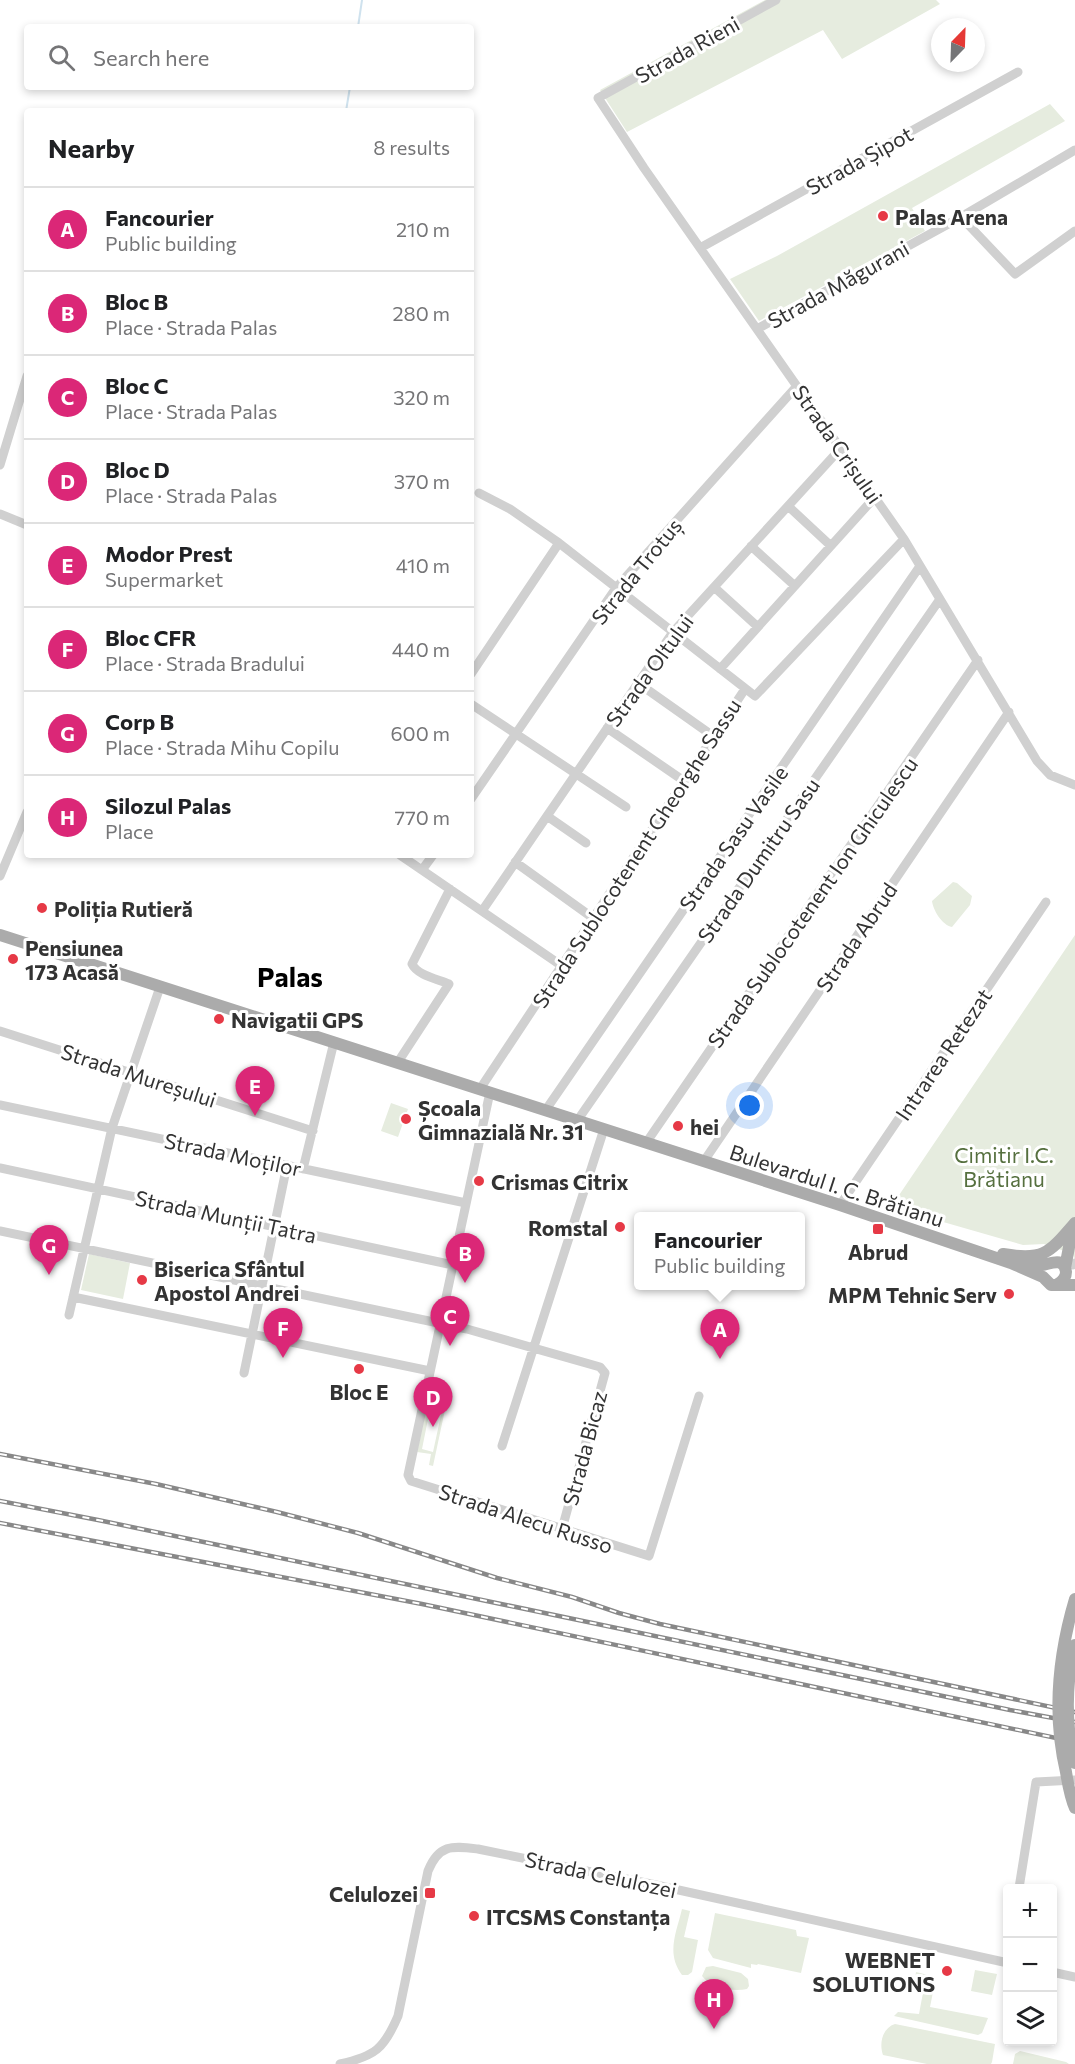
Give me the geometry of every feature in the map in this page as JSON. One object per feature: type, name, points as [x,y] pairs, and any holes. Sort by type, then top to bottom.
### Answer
[{"type":"main road","name":"Bulevardul I. C. Brătianu","points":[[0,935],[840,1205],[1011,1263],[1043,1277]]},
{"type":"main road","points":[[967,1248],[1016,1256],[1042,1255],[1055,1246],[1075,1226]]},
{"type":"main road","points":[[1075,1226],[1042,1270],[1043,1277],[1051,1285],[1075,1285]]},
{"type":"main road","points":[[1072,1268],[1070,1242],[1075,1226]]},
{"type":"main road","points":[[1058,1284],[1072,1268],[1075,1235]]},
{"type":"main road","points":[[1047,1263],[1056,1261],[1072,1268]]},
{"type":"main road","name":"Bulevardul I. C. Brătianu","points":[[1011,1263],[1047,1263]]},
{"type":"main road","points":[[1075,1599],[1063,1643],[1057,1700],[1062,1756],[1075,1808]]},
{"type":"main road","points":[[1075,1645],[1068,1703],[1075,1763]]},
{"type":"street","name":"Strada Rieni","points":[[598,98],[776,0]]},
{"type":"street","name":"Strada Șipot","points":[[700,248],[1018,72]]},
{"type":"street","name":"Strada Crișului","points":[[598,98],[904,539],[1043,768],[1057,779],[1075,785]]},
{"type":"street","name":"Strada Măgurani","points":[[757,329],[961,217],[1075,150]]},
{"type":"street","points":[[961,217],[1015,274],[1075,231]]},
{"type":"street","points":[[0,465],[24,386]]},
{"type":"street","name":"Strada Trotuș","points":[[474,795],[616,588],[797,386]]},
{"type":"street","name":"Strada Oltului","points":[[482,911],[673,632],[841,448]]},
{"type":"street","points":[[479,493],[510,509],[559,543],[745,688]]},
{"type":"street","points":[[720,669],[875,497]]},
{"type":"street","points":[[788,506],[831,546]]},
{"type":"street","points":[[0,514],[24,524]]},
{"type":"street","name":"Strada Sublocotenent Gheorghe Sassu","points":[[485,1091],[562,966],[745,688],[755,696],[904,539]]},
{"type":"street","points":[[474,670],[559,543]]},
{"type":"street","points":[[751,546],[795,586]]},
{"type":"street","name":"Strada Sasu Vasile","points":[[545,1111],[920,566]]},
{"type":"street","points":[[714,587],[758,627]]},
{"type":"street","name":"Strada Dumitru Sasu","points":[[577,1121],[940,599]]},
{"type":"street","name":"Strada Sublocotenent Ion Ghiculescu","points":[[646,1143],[978,660]]},
{"type":"street","points":[[638,683],[713,736]]},
{"type":"street","points":[[474,706],[626,807]]},
{"type":"street","name":"Strada Abrud","points":[[704,1161],[1009,712]]},
{"type":"street","points":[[607,728],[684,781]]},
{"type":"street","points":[[547,816],[586,843]]},
{"type":"street","points":[[0,876],[24,819]]},
{"type":"street","points":[[404,858],[562,966]]},
{"type":"street","points":[[422,870],[431,858]]},
{"type":"street","points":[[515,862],[593,918]]},
{"type":"street","points":[[398,1062],[448,984],[419,971],[412,964],[450,889]]},
{"type":"street","name":"Intrarea Retezat","points":[[840,1205],[1046,902]]},
{"type":"street","points":[[69,1315],[112,1128],[160,987]]},
{"type":"street","name":"Strada Mureșului","points":[[0,1030],[313,1131]]},
{"type":"street","points":[[303,1169],[334,1042]]},
{"type":"street","points":[[73,1297],[430,1371],[453,1265],[485,1091]]},
{"type":"street","name":"Strada Moților","points":[[0,1105],[465,1203]]},
{"type":"street","points":[[502,1446],[604,1129]]},
{"type":"street","points":[[244,1373],[287,1166]]},
{"type":"street","name":"Strada Munții Tatra","points":[[0,1168],[453,1265]]},
{"type":"street","points":[[0,1231],[440,1323],[532,1347]]},
{"type":"street","name":"Strada Bicaz","points":[[532,1347],[600,1367],[605,1373],[562,1529]]},
{"type":"street","name":"Strada Alecu Russo","points":[[430,1371],[408,1475],[411,1481],[649,1556],[699,1396]]},
{"type":"street","points":[[1020,1884],[1036,1782],[1075,1780]]},
{"type":"street","name":"Strada Celulozei","points":[[340,2064],[373,2053],[389,2036],[398,2016],[428,1871],[432,1860],[443,1849],[460,1847],[478,1849],[1003,1958]]},
{"type":"street","points":[[1057,1973],[1075,1977]]},
{"type":"green space","points":[[765,0],[936,0],[940,4],[842,59],[823,30],[627,132],[600,90]]},
{"type":"green space","name":"Palas Arena","points":[[1050,104],[1065,121],[912,208],[925,231],[759,321],[730,279],[777,256]]},
{"type":"green space","points":[[953,882],[972,896],[970,905],[952,927],[939,917],[932,901]]},
{"type":"green space","name":"Cimitir I.C. Brătianu","points":[[1075,935],[1075,1260],[1073,1254],[1044,1244],[1023,1245],[891,1207]]},
{"type":"green space","points":[[391,1103],[408,1109],[398,1137],[381,1131]]},
{"type":"green space","points":[[89,1254],[130,1263],[123,1299],[81,1290]]},
{"type":"green space","points":[[431,1387],[449,1391],[433,1466],[429,1465],[431,1454],[417,1452]],"holes":[[[434,1389],[446,1392],[433,1452],[422,1449]]]},
{"type":"green space","points":[[682,1909],[690,1911],[684,1937],[698,1940],[692,1972],[688,1975],[682,1975],[677,1967],[673,1951]]},
{"type":"green space","points":[[715,1913],[796,1930],[797,1936],[809,1938],[801,1973],[758,1964],[751,1964],[751,1968],[713,1958],[708,1950]]},
{"type":"green space","points":[[713,1966],[741,1973],[748,1979],[749,1986],[747,1989],[735,1990],[711,1984],[702,1976],[706,1967]]},
{"type":"green space","points":[[975,1970],[997,1974],[992,1995],[971,1991]]},
{"type":"green space","points":[[916,1972],[936,1977],[930,2007],[988,2018],[982,2033],[978,2035],[894,2016],[898,2012],[919,2014],[925,1982],[915,1979]]},
{"type":"green space","points":[[895,2024],[995,2044],[992,2062],[991,2064],[927,2064],[883,2055],[881,2046],[884,2033]]},
{"type":"green space","points":[[1020,2051],[1069,2064],[1013,2064],[1015,2054]]},
{"type":"waterway","points":[[358,24],[362,0]]},
{"type":"waterway","points":[[346,108],[350,90]]},
{"type":"railway","points":[[0,1454],[156,1484],[277,1512],[358,1533],[497,1578],[572,1597],[660,1624],[1075,1712]]},
{"type":"railway","points":[[0,1501],[1075,1722]]},
{"type":"railway","points":[[0,1523],[422,1604],[1075,1742]]},
{"type":"place","name":"Palas Arena","points":[[883,216]]},
{"type":"place","name":"Poliția Rutieră","points":[[42,908]]},
{"type":"place","name":"Pensiunea 173 Acasă","points":[[13,959]]},
{"type":"place","name":"Navigatii GPS","points":[[219,1019]]},
{"type":"place","name":"Modor Prest","points":[[255,1116]]},
{"type":"place","name":"Școala Gimnazială Nr. 31","points":[[406,1119]]},
{"type":"place","name":"hei","points":[[678,1126]]},
{"type":"place","name":"Crismas Citrix","points":[[479,1181]]},
{"type":"place","name":"Romstal","points":[[620,1227]]},
{"type":"place","name":"Abrud","points":[[878,1229]]},
{"type":"place","name":"Corp B","points":[[49,1275]]},
{"type":"place","name":"Biserica Sfântul Apostol Andrei","points":[[142,1280]]},
{"type":"place","name":"Bloc B","points":[[465,1283]]},
{"type":"place","name":"MPM Tehnic Serv","points":[[1009,1294]]},
{"type":"place","name":"Bloc C","points":[[450,1346]]},
{"type":"place","name":"Bloc CFR","points":[[283,1358]]},
{"type":"place","name":"Fancourier","points":[[720,1359]]},
{"type":"place","name":"Bloc E","points":[[359,1369]]},
{"type":"place","name":"Bloc D","points":[[433,1427]]},
{"type":"place","name":"Celulozei","points":[[430,1893]]},
{"type":"place","name":"ITCSMS Constanța","points":[[474,1916]]},
{"type":"place","name":"WEBNET SOLUTIONS","points":[[947,1971]]},
{"type":"place","name":"Silozul Palas","points":[[714,2029]]},
{"type":"district","name":"Palas","points":[[290,976]]}]
